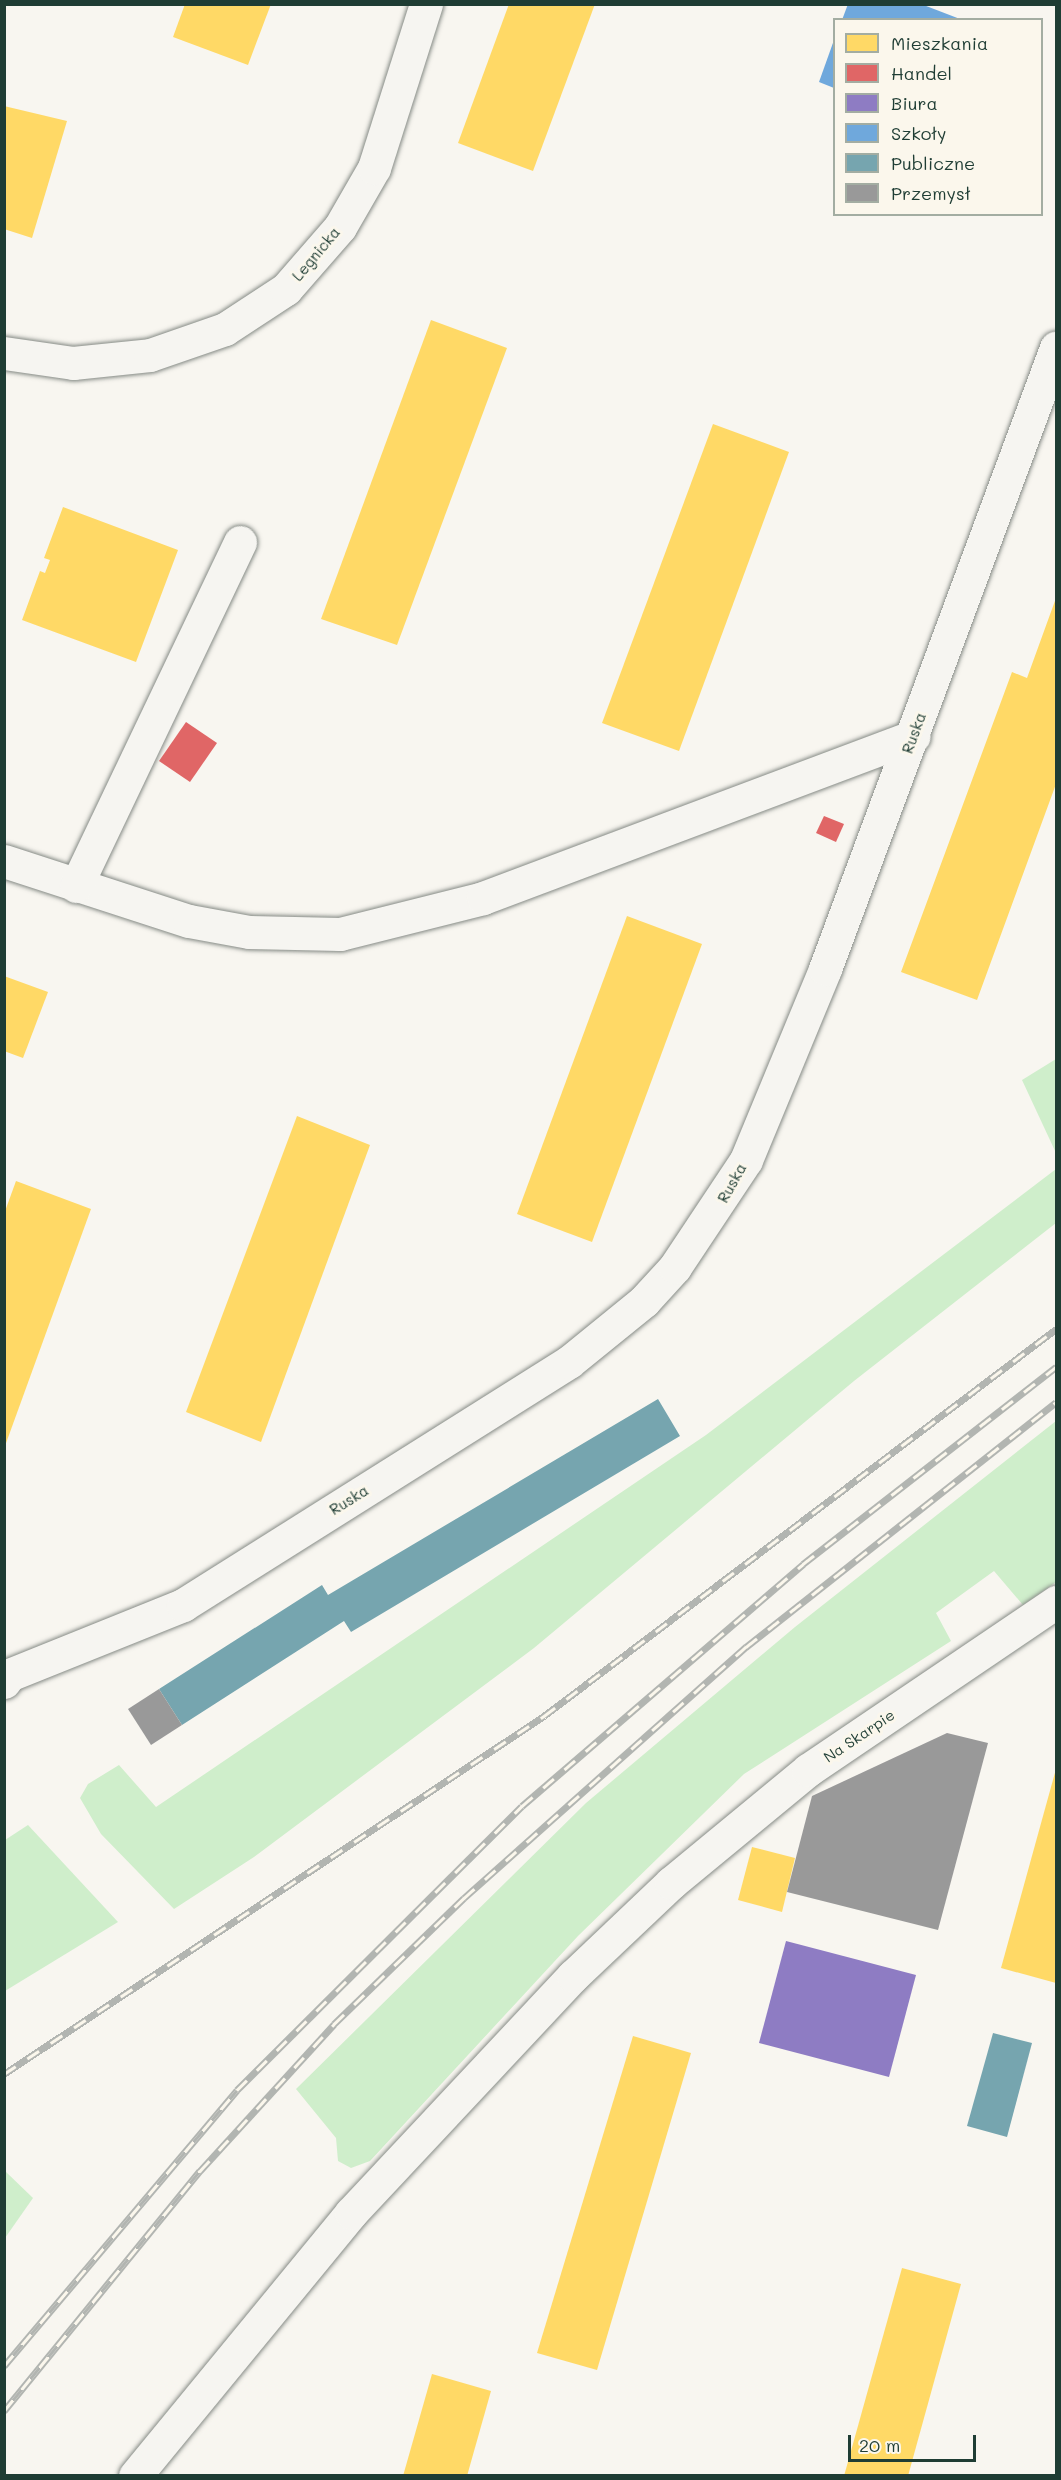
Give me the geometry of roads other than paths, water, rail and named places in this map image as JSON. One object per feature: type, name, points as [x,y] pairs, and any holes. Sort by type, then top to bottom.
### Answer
[{"type":"street","name":"Legnicka","points":[[4,353],[73,363],[150,355],[202,339],[286,289],[340,227],[374,168],[426,4]]},
{"type":"street","name":"Ruska","points":[[6,1675],[183,1605],[569,1362],[644,1301],[705,1229],[746,1160],[913,736],[1056,348]]},
{"type":"street","points":[[76,886],[240,543]]},
{"type":"street","points":[[4,861],[189,921],[240,930],[310,935],[378,928],[483,898],[913,736]]},
{"type":"street","name":"Na Skarpie","points":[[135,2475],[351,2213],[573,1976],[671,1883],[808,1770],[1056,1602]]},
{"type":"railway","points":[[4,2074],[544,1716],[1056,1329]]},
{"type":"railway","points":[[4,2366],[237,2090],[522,1806],[803,1564],[1056,1367]]},
{"type":"railway","points":[[4,2411],[200,2171],[334,2024],[464,1898],[746,1647],[1056,1402]]}]
